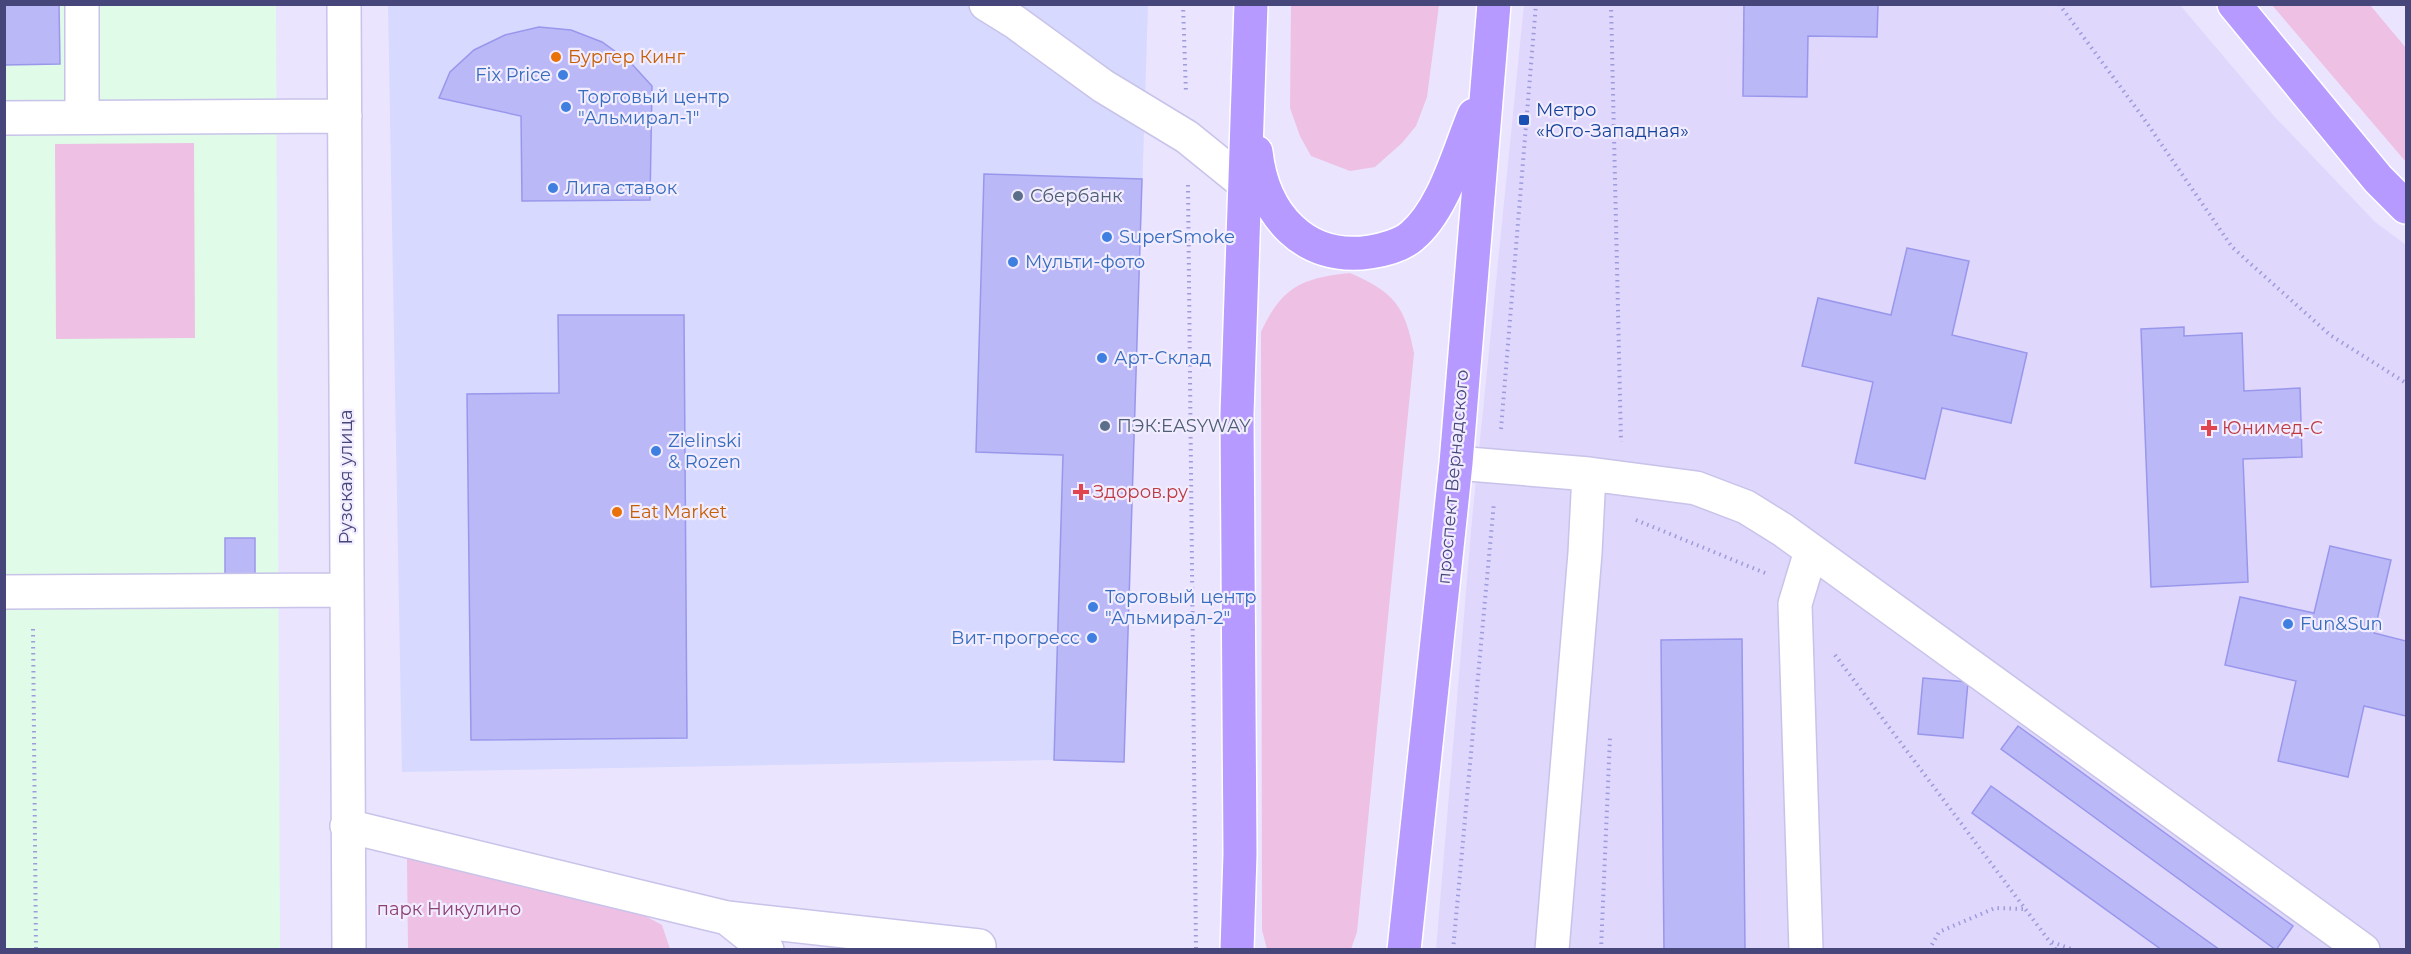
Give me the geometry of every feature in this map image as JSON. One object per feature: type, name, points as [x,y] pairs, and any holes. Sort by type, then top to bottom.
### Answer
[{"type":"main road","points":[[1238,945],[1240,854],[1237,414],[1251,4]]},
{"type":"main road","name":"проспект Вернадского","points":[[1404,950],[1456,463],[1494,4]]},
{"type":"main road","points":[[2235,4],[2378,179],[2406,207]]},
{"type":"main road","points":[[1248,82],[1258,173],[1271,205],[1288,229],[1319,248],[1352,255],[1382,250],[1411,237],[1434,212],[1486,86]]},
{"type":"street","points":[[82,4],[82,117]]},
{"type":"street","name":"Рузская улица","points":[[344,4],[346,826],[349,950]]},
{"type":"street","points":[[986,4],[1015,22],[1103,86],[1187,137],[1245,184]]},
{"type":"street","points":[[4,118],[345,116]]},
{"type":"street","points":[[1456,463],[1589,474],[1696,488],[1746,507],[1811,551],[2363,950]]},
{"type":"street","points":[[1552,950],[1589,474]]},
{"type":"street","points":[[1806,950],[1795,604],[1811,551]]},
{"type":"street","points":[[19,592],[346,590]]},
{"type":"street","points":[[346,826],[728,918],[979,945],[980,950]]},
{"type":"street","points":[[728,918],[767,950]]},
{"type":"path","points":[[1183,4],[1187,137],[1196,950]]},
{"type":"path","points":[[1611,4],[1621,430]]},
{"type":"path","points":[[2059,4],[2142,116],[2232,247],[2330,334],[2406,382]]},
{"type":"path","points":[[1630,517],[1779,579],[1795,604]]},
{"type":"path","points":[[19,592],[36,950]]},
{"type":"path","points":[[1831,651],[2056,950]]},
{"type":"path","points":[[1929,950],[1939,932],[1995,908],[2026,909]]},
{"type":"path","points":[[2050,941],[2074,950]]},
{"type":"shaded area","points":[[5,5],[276,5],[280,949],[5,950]]},
{"type":"shaded area","points":[[388,5],[1148,5],[1124,762],[1054,760],[402,772]]},
{"type":"shaded area","points":[[1524,5],[2180,5],[2274,116],[2375,222],[2406,245],[2406,949],[1436,950],[1472,520]]},
{"type":"green space","points":[[1291,5],[1439,5],[1427,97],[1416,126],[1402,143],[1375,167],[1350,171],[1311,156],[1300,136],[1290,108]]},
{"type":"green space","points":[[2272,5],[2370,5],[2406,48],[2406,162]]},
{"type":"green space","points":[[194,143],[195,338],[56,339],[55,144]]},
{"type":"green space","points":[[1350,273],[1377,287],[1395,302],[1406,323],[1414,353],[1357,932],[1351,949],[1267,949],[1262,930],[1261,332],[1277,304],[1296,287],[1319,278]]},
{"type":"green space","name":"парк Никулино","points":[[407,858],[638,912],[662,925],[670,949],[408,949]]},
{"type":"building","points":[[4,4],[59,4],[60,64],[4,65]]},
{"type":"building","points":[[1744,4],[1878,4],[1877,37],[1808,36],[1807,97],[1743,96]]},
{"type":"building","name":"Торговый центр \"Альмирал-1\"","points":[[539,27],[571,30],[602,42],[630,62],[652,86],[650,200],[522,201],[521,116],[439,98],[450,72],[474,50],[505,35]]},
{"type":"building","name":"Торговый центр \"Альмирал-2\"","points":[[984,174],[1142,179],[1124,762],[1054,760],[1063,455],[976,452]]},
{"type":"building","points":[[1907,248],[1969,261],[1952,335],[2027,353],[2011,423],[1942,408],[1925,479],[1855,463],[1873,382],[1802,366],[1818,298],[1891,315]]},
{"type":"building","points":[[558,315],[684,315],[687,738],[471,740],[467,394],[559,393]]},
{"type":"building","points":[[2184,327],[2184,336],[2242,333],[2244,391],[2300,388],[2302,457],[2243,459],[2248,582],[2151,587],[2141,329]]},
{"type":"building","points":[[225,538],[255,538],[255,574],[225,574]]},
{"type":"building","points":[[2330,546],[2391,560],[2374,633],[2406,641],[2406,716],[2364,706],[2348,777],[2278,761],[2296,681],[2225,665],[2240,597],[2314,613]]},
{"type":"building","points":[[1742,639],[1745,950],[1664,950],[1661,640]]},
{"type":"building","points":[[1923,678],[1968,682],[1963,738],[1918,734]]},
{"type":"building","points":[[2018,726],[2293,926],[2276,950],[2001,749]]},
{"type":"building","points":[[1991,786],[2220,950],[2162,950],[1972,813]]},
{"type":"place","name":"Бургер Кинг","points":[[556,57]]},
{"type":"place","name":"Fix Price","points":[[563,75]]},
{"type":"place","name":"Торговый центр \"Альмирал-1\"","points":[[566,107]]},
{"type":"place","name":"Метро «Юго-Западная»","points":[[1524,120]]},
{"type":"place","name":"Лига ставок","points":[[553,188]]},
{"type":"place","name":"Сбербанк","points":[[1018,196]]},
{"type":"place","name":"SuperSmoke","points":[[1107,237]]},
{"type":"place","name":"Мульти-фото","points":[[1013,262]]},
{"type":"place","name":"Арт-Склад","points":[[1102,358]]},
{"type":"place","name":"ПЭК:EASYWAY","points":[[1105,426]]},
{"type":"place","name":"Юнимед-С","points":[[2209,428]]},
{"type":"place","name":"Zielinski & Rozen","points":[[656,451]]},
{"type":"place","name":"Здоров.ру","points":[[1081,492]]},
{"type":"place","name":"Eat Market","points":[[617,512]]},
{"type":"place","name":"Торговый центр \"Альмирал-2\"","points":[[1093,607]]},
{"type":"place","name":"Fun&Sun","points":[[2288,624]]},
{"type":"place","name":"Вит-прогресс","points":[[1092,638]]}]
